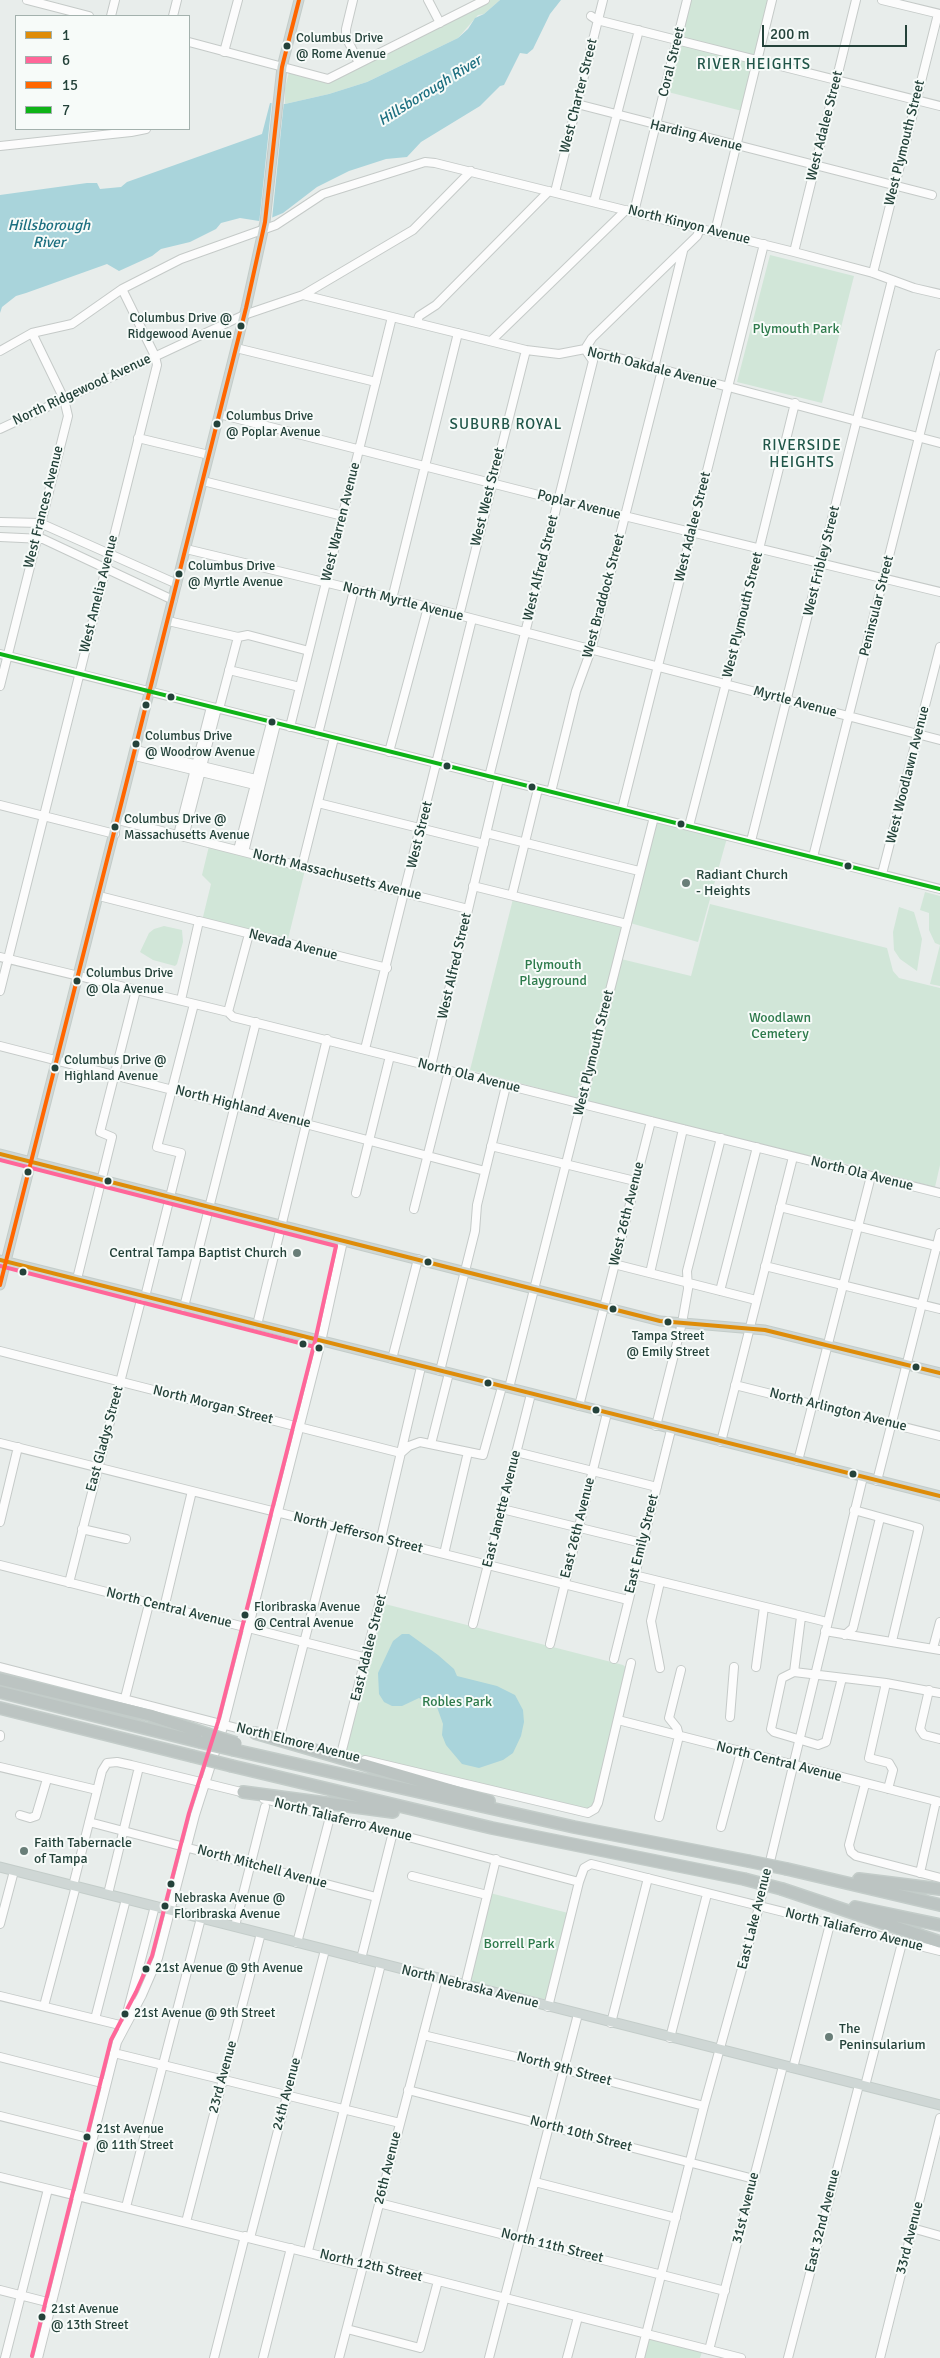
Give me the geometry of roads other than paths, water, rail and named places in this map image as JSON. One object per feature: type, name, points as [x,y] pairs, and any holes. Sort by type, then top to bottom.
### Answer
[{"type":"highway","points":[[0,1679],[150,1715],[204,1738]]},
{"type":"highway","points":[[0,1692],[204,1738],[279,1760],[574,1827],[820,1875],[940,1889]]},
{"type":"highway","points":[[0,1708],[400,1807],[744,1879],[782,1889],[940,1942]]},
{"type":"highway","points":[[0,1714],[37,1718]]},
{"type":"highway","points":[[255,1733],[574,1827]]},
{"type":"highway","points":[[243,1792],[391,1812],[510,1839],[524,1834]]},
{"type":"highway","points":[[820,1875],[940,1905]]},
{"type":"highway","points":[[802,1896],[940,1925]]},
{"type":"main road","points":[[0,1285],[3,1261],[58,1060],[220,414],[265,226],[282,67],[299,0]]},
{"type":"main road","points":[[0,1154],[660,1321],[765,1330],[940,1373]]},
{"type":"main road","points":[[3,1261],[798,1462],[940,1496]]},
{"type":"main road","name":"North Nebraska Avenue","points":[[0,1867],[940,2105]]},
{"type":"street","points":[[27,0],[54,3],[86,15]]},
{"type":"street","points":[[111,15],[115,0]]},
{"type":"street","points":[[173,15],[177,0]]},
{"type":"street","points":[[224,52],[238,0]]},
{"type":"street","points":[[353,0],[346,37],[359,63]]},
{"type":"street","points":[[428,0],[440,24]]},
{"type":"street","points":[[190,42],[328,79],[485,0]]},
{"type":"street","name":"West Charter Street","points":[[552,191],[577,104],[594,18],[603,0]]},
{"type":"street","name":"Coral Street","points":[[630,211],[656,126],[687,0]]},
{"type":"street","points":[[715,232],[772,0]]},
{"type":"street","name":"West Adalee Street","points":[[794,252],[856,0]]},
{"type":"street","points":[[882,0],[939,14]]},
{"type":"street","name":"West Plymouth Street","points":[[873,273],[939,14]]},
{"type":"street","points":[[594,18],[940,106]]},
{"type":"street","points":[[594,202],[638,30]]},
{"type":"street","name":"Harding Avenue","points":[[577,104],[656,126],[932,195]]},
{"type":"street","points":[[0,146],[141,130]]},
{"type":"street","name":"North Kinyon Avenue","points":[[0,351],[32,333],[72,324],[122,289],[182,259],[265,226],[276,225],[323,194],[343,186],[425,162],[471,171],[764,244],[873,273],[940,294]]},
{"type":"street","name":"North Ridgewood Avenue","points":[[0,429],[244,314],[303,295],[413,230],[471,171]]},
{"type":"street","points":[[417,323],[419,316],[436,305],[552,191]]},
{"type":"street","points":[[491,341],[630,211]]},
{"type":"street","points":[[585,349],[592,338],[697,236],[700,229]]},
{"type":"street","name":"West Adalee Street","points":[[622,809],[764,244]]},
{"type":"street","name":"West Braddock Street","points":[[551,792],[576,691],[592,650],[625,516],[683,250]]},
{"type":"street","name":"West Fribley Street","points":[[751,841],[892,280]]},
{"type":"street","points":[[122,289],[155,356]]},
{"type":"street","name":"North Oakdale Avenue","points":[[303,295],[526,350],[559,354],[585,349],[940,443]]},
{"type":"street","name":"West Warren Avenue","points":[[290,728],[392,317]]},
{"type":"street","name":"West Frances Avenue","points":[[0,686],[4,655],[68,416],[64,399],[32,333]]},
{"type":"street","points":[[392,599],[458,333]]},
{"type":"street","points":[[236,348],[376,382]]},
{"type":"street","name":"West Alfred Street","points":[[489,777],[593,361],[585,349]]},
{"type":"street","name":"West West Street","points":[[459,616],[526,350]]},
{"type":"street","name":"Peninsular Street","points":[[813,857],[940,354]]},
{"type":"street","name":"West Amelia Avenue","points":[[0,991],[4,958],[44,817],[108,554],[157,365],[155,356]]},
{"type":"street","name":"West Plymouth Street","points":[[689,826],[794,403]]},
{"type":"street","name":"Poplar Avenue","points":[[220,414],[558,500],[940,592]]},
{"type":"street","points":[[138,438],[209,455]]},
{"type":"street","points":[[203,481],[342,516]]},
{"type":"street","points":[[0,522],[40,523],[177,584]]},
{"type":"street","points":[[0,537],[43,539],[105,570],[173,600]]},
{"type":"street","name":"North Myrtle Avenue","points":[[186,549],[428,607],[525,634],[592,650]]},
{"type":"street","points":[[318,734],[354,590]]},
{"type":"street","points":[[389,752],[428,607]]},
{"type":"street","name":"West Street","points":[[365,1049],[406,893],[472,619]]},
{"type":"street","points":[[168,621],[238,637],[248,635],[309,650]]},
{"type":"street","points":[[181,836],[215,708],[229,670],[238,637]]},
{"type":"street","name":"West Woodlawn Avenue","points":[[882,874],[940,646]]},
{"type":"street","name":"Myrtle Avenue","points":[[592,650],[726,683],[786,701],[940,740]]},
{"type":"street","points":[[4,655],[940,889]]},
{"type":"street","points":[[229,670],[300,687]]},
{"type":"street","points":[[241,851],[273,723]]},
{"type":"street","points":[[302,866],[334,738]]},
{"type":"street","points":[[135,753],[258,783]]},
{"type":"street","name":"West Alfred Street","points":[[431,1066],[499,779]]},
{"type":"street","points":[[512,895],[538,789]]},
{"type":"street","points":[[318,803],[484,844]]},
{"type":"street","points":[[0,806],[115,834]]},
{"type":"street","name":"West Plymouth Street","points":[[468,1452],[483,1455],[505,1388],[534,1288],[654,817]]},
{"type":"street","name":"North Massachusetts Avenue","points":[[118,820],[468,909]]},
{"type":"street","points":[[486,833],[639,872]]},
{"type":"street","points":[[474,886],[627,924]]},
{"type":"street","name":"Nevada Avenue","points":[[99,896],[387,968]]},
{"type":"street","points":[[181,1000],[196,921]]},
{"type":"street","points":[[228,1012],[249,934]]},
{"type":"street","name":"North Ola Avenue","points":[[4,958],[181,1000],[228,1012],[233,1017],[580,1105],[871,1176],[939,1190]]},
{"type":"street","points":[[77,1279],[112,1137],[100,1132],[136,990]]},
{"type":"street","points":[[172,1089],[194,1004]]},
{"type":"street","points":[[184,1307],[256,1022]]},
{"type":"street","points":[[257,1324],[327,1040]]},
{"type":"street","name":"North Highland Avenue","points":[[0,1046],[234,1105],[485,1172]]},
{"type":"street","points":[[356,1193],[390,1056]]},
{"type":"street","points":[[414,1209],[449,1071]]},
{"type":"street","points":[[431,1444],[485,1172],[506,1086]]},
{"type":"street","name":"East Gladys Street","points":[[69,1583],[181,1153],[157,1148],[172,1089]]},
{"type":"street","name":"West 26th Avenue","points":[[604,1306],[650,1121]]},
{"type":"street","points":[[650,1273],[683,1129]]},
{"type":"street","points":[[656,1426],[682,1322],[688,1283],[687,1271],[721,1138]]},
{"type":"street","points":[[491,1146],[635,1182]]},
{"type":"street","points":[[720,1291],[756,1148]]},
{"type":"street","points":[[721,1442],[792,1157]]},
{"type":"street","points":[[798,1462],[871,1176]]},
{"type":"street","points":[[780,1207],[938,1246]]},
{"type":"street","points":[[876,1481],[938,1246],[940,1232]]},
{"type":"street","points":[[38,2358],[117,2042],[151,1975],[171,1910],[204,1783],[224,1724],[321,1342],[343,1241]]},
{"type":"street","points":[[392,1359],[418,1260]]},
{"type":"street","points":[[614,1264],[756,1300]]},
{"type":"street","points":[[765,1266],[940,1309]]},
{"type":"street","points":[[579,1406],[604,1306]]},
{"type":"street","name":"North Morgan Street","points":[[0,1351],[401,1453]]},
{"type":"street","points":[[381,1538],[421,1367]]},
{"type":"street","name":"North Arlington Avenue","points":[[735,1385],[940,1436]]},
{"type":"street","name":"East Janette Avenue","points":[[473,1624],[531,1394]]},
{"type":"street","name":"East 26th Avenue","points":[[550,1644],[607,1413]]},
{"type":"street","name":"East Emily Street","points":[[614,1658],[671,1430]]},
{"type":"street","name":"North Jefferson Street","points":[[0,1442],[628,1600]]},
{"type":"street","points":[[401,1453],[409,1446],[420,1442],[468,1452],[444,1554]]},
{"type":"street","points":[[0,1522],[18,1447]]},
{"type":"street","points":[[516,1452],[656,1487]]},
{"type":"street","name":"East Lake Avenue","points":[[640,2358],[704,2106],[758,1907],[863,1477]]},
{"type":"street","points":[[164,1608],[192,1491]]},
{"type":"street","points":[[502,1509],[642,1543]]},
{"type":"street","points":[[854,1510],[919,1528],[892,1641]]},
{"type":"street","points":[[845,1636],[853,1628],[880,1518]]},
{"type":"street","points":[[281,1732],[334,1526]]},
{"type":"street","points":[[82,1528],[126,1539]]},
{"type":"street","name":"East Adalee Street","points":[[341,1754],[395,1542]]},
{"type":"street","name":"North Central Avenue","points":[[0,1565],[367,1658]]},
{"type":"street","points":[[634,1575],[827,1622]]},
{"type":"street","points":[[660,1582],[651,1621],[660,1668]]},
{"type":"street","points":[[125,1698],[149,1604]]},
{"type":"street","points":[[756,1667],[764,1607]]},
{"type":"street","points":[[794,1672],[801,1616]]},
{"type":"street","points":[[826,1631],[845,1636],[892,1641],[937,1649],[940,1622]]},
{"type":"street","points":[[618,1720],[631,1663]]},
{"type":"street","name":"North Elmore Avenue","points":[[0,1667],[255,1733],[588,1814],[595,1809],[618,1720]]},
{"type":"street","points":[[730,1717],[734,1667]]},
{"type":"street","points":[[659,1817],[679,1736],[677,1728],[669,1718],[681,1670]]},
{"type":"street","points":[[842,1678],[826,1742],[818,1745],[774,1732],[770,1725],[782,1678],[794,1672],[886,1683],[940,1693]]},
{"type":"street","points":[[886,1683],[869,1758],[889,1763],[893,1770],[888,1789]]},
{"type":"street","points":[[929,1690],[920,1729],[924,1734],[940,1739]]},
{"type":"street","name":"North Central Avenue","points":[[618,1720],[938,1801]]},
{"type":"street","points":[[721,1827],[741,1752]]},
{"type":"street","name":"North Taliaferro Avenue","points":[[97,1790],[102,1771],[107,1763],[118,1762],[243,1792],[330,1817],[579,1882],[585,1866],[593,1864],[758,1907],[940,1951]]},
{"type":"street","points":[[108,1894],[139,1767]]},
{"type":"street","points":[[0,1768],[97,1790],[44,2006]]},
{"type":"street","points":[[20,1816],[30,1818],[36,1816],[47,1778]]},
{"type":"street","points":[[865,1784],[849,1845],[851,1852],[856,1856],[940,1878]]},
{"type":"street","points":[[920,1873],[938,1801]]},
{"type":"street","points":[[235,1926],[265,1807]]},
{"type":"street","points":[[297,1943],[330,1817]]},
{"type":"street","name":"North Mitchell Avenue","points":[[89,1822],[376,1897]]},
{"type":"street","points":[[361,1959],[393,1832]]},
{"type":"street","points":[[465,1986],[496,1860]]},
{"type":"street","points":[[0,1924],[14,1871]]},
{"type":"street","points":[[412,1876],[487,1895]]},
{"type":"street","points":[[611,2023],[648,1878]]},
{"type":"street","points":[[548,2006],[579,1882]]},
{"type":"street","points":[[670,2038],[707,1894]]},
{"type":"street","points":[[96,2019],[126,1899]]},
{"type":"street","points":[[125,2024],[133,1986],[155,1906]]},
{"type":"street","points":[[126,2207],[201,1918]]},
{"type":"street","points":[[793,2068],[830,1924]]},
{"type":"street","name":"23rd Avenue","points":[[186,2222],[261,1933]]},
{"type":"street","name":"East 32nd Avenue","points":[[788,2358],[902,1943]]},
{"type":"street","name":"24th Avenue","points":[[214,2358],[325,1950]]},
{"type":"street","points":[[308,2251],[381,1964]]},
{"type":"street","name":"26th Avenue","points":[[339,2358],[438,1978]]},
{"type":"street","points":[[0,1996],[125,2024]]},
{"type":"street","points":[[489,2358],[578,2014]]},
{"type":"street","name":"North 9th Street","points":[[423,2035],[564,2069],[704,2106]]},
{"type":"street","points":[[114,2053],[400,2123]]},
{"type":"street","points":[[0,2057],[106,2084]]},
{"type":"street","name":"31st Avenue","points":[[709,2350],[783,2066]]},
{"type":"street","name":"North 10th Street","points":[[408,2090],[754,2179]]},
{"type":"street","points":[[0,2116],[92,2139]]},
{"type":"street","name":"33rd Avenue","points":[[880,2358],[940,2118]]},
{"type":"street","name":"North 12th Street","points":[[0,2177],[308,2251],[354,2264],[364,2262],[741,2358]]},
{"type":"street","points":[[535,2182],[676,2218]]},
{"type":"street","points":[[5,2358],[48,2189]]},
{"type":"street","name":"North 11th Street","points":[[379,2203],[520,2237],[725,2291]]},
{"type":"street","points":[[912,2228],[940,2236]]},
{"type":"street","points":[[263,2358],[291,2248]]},
{"type":"street","points":[[346,2329],[420,2348],[438,2281]]},
{"type":"street","points":[[0,2290],[51,2303]]},
{"type":"street","points":[[567,2358],[578,2317]]},
{"type":"water","name":"Hillsborough River","points":[[500,0],[561,0],[550,14],[533,49],[527,54],[520,53],[504,85],[500,86],[480,106],[421,142],[407,157],[386,159],[349,171],[317,187],[283,213],[271,218],[259,221],[240,218],[221,223],[216,229],[190,242],[161,249],[152,256],[119,271],[107,264],[16,296],[2,307],[0,313],[0,195],[87,183],[97,183],[100,189],[121,187],[127,182],[262,134],[270,103],[285,104],[329,94],[367,82],[458,38],[468,29],[475,18],[484,14]]},
{"type":"water","points":[[402,1634],[409,1634],[438,1655],[454,1669],[457,1676],[497,1686],[515,1695],[523,1710],[524,1722],[521,1736],[513,1753],[503,1760],[479,1768],[462,1764],[446,1745],[442,1735],[443,1724],[437,1707],[419,1698],[402,1706],[392,1706],[384,1702],[379,1694],[378,1673],[393,1641]]},
{"type":"place","name":"Columbus Drive @ Rome Avenue","points":[[287,46]]},
{"type":"place","name":"Columbus Drive @ Ridgewood Avenue","points":[[241,326]]},
{"type":"place","name":"Columbus Drive @ Poplar Avenue","points":[[217,424]]},
{"type":"place","name":"Columbus Drive @ Myrtle Avenue","points":[[179,574]]},
{"type":"place","name":"Columbus Drive @ Woodrow Avenue","points":[[136,744]]},
{"type":"place","name":"Columbus Drive @ Massachusetts Avenue","points":[[115,827]]},
{"type":"place","name":"Radiant Church - Heights","points":[[686,883]]},
{"type":"place","name":"Columbus Drive @ Ola Avenue","points":[[77,981]]},
{"type":"place","name":"Columbus Drive @ Highland Avenue","points":[[55,1068]]},
{"type":"place","name":"Central Tampa Baptist Church","points":[[297,1253]]},
{"type":"place","name":"Tampa Street @ Emily Street","points":[[668,1322]]},
{"type":"place","name":"Floribraska Avenue @ Central Avenue","points":[[245,1615]]},
{"type":"place","name":"Faith Tabernacle of Tampa","points":[[24,1851]]},
{"type":"place","name":"Nebraska Avenue @ Floribraska Avenue","points":[[165,1906]]},
{"type":"place","name":"21st Avenue @ 9th Avenue","points":[[146,1969]]},
{"type":"place","name":"21st Avenue @ 9th Street","points":[[125,2014]]},
{"type":"place","name":"The Peninsularium","points":[[829,2037]]},
{"type":"place","name":"21st Avenue @ 11th Street","points":[[87,2137]]},
{"type":"place","name":"21st Avenue @ 13th Street","points":[[42,2317]]},
{"type":"district","name":"RIVER HEIGHTS","points":[[754,65]]},
{"type":"district","name":"SUBURB ROYAL","points":[[506,425]]},
{"type":"district","name":"RIVERSIDE HEIGHTS","points":[[802,454]]},
{"type":"park label","name":"Plymouth Park","points":[[796,329]]},
{"type":"park label","name":"Plymouth Playground","points":[[553,974]]},
{"type":"park label","name":"Woodlawn Cemetery","points":[[780,1026]]},
{"type":"park label","name":"Robles Park","points":[[457,1702]]},
{"type":"park label","name":"Borrell Park","points":[[519,1944]]}]
